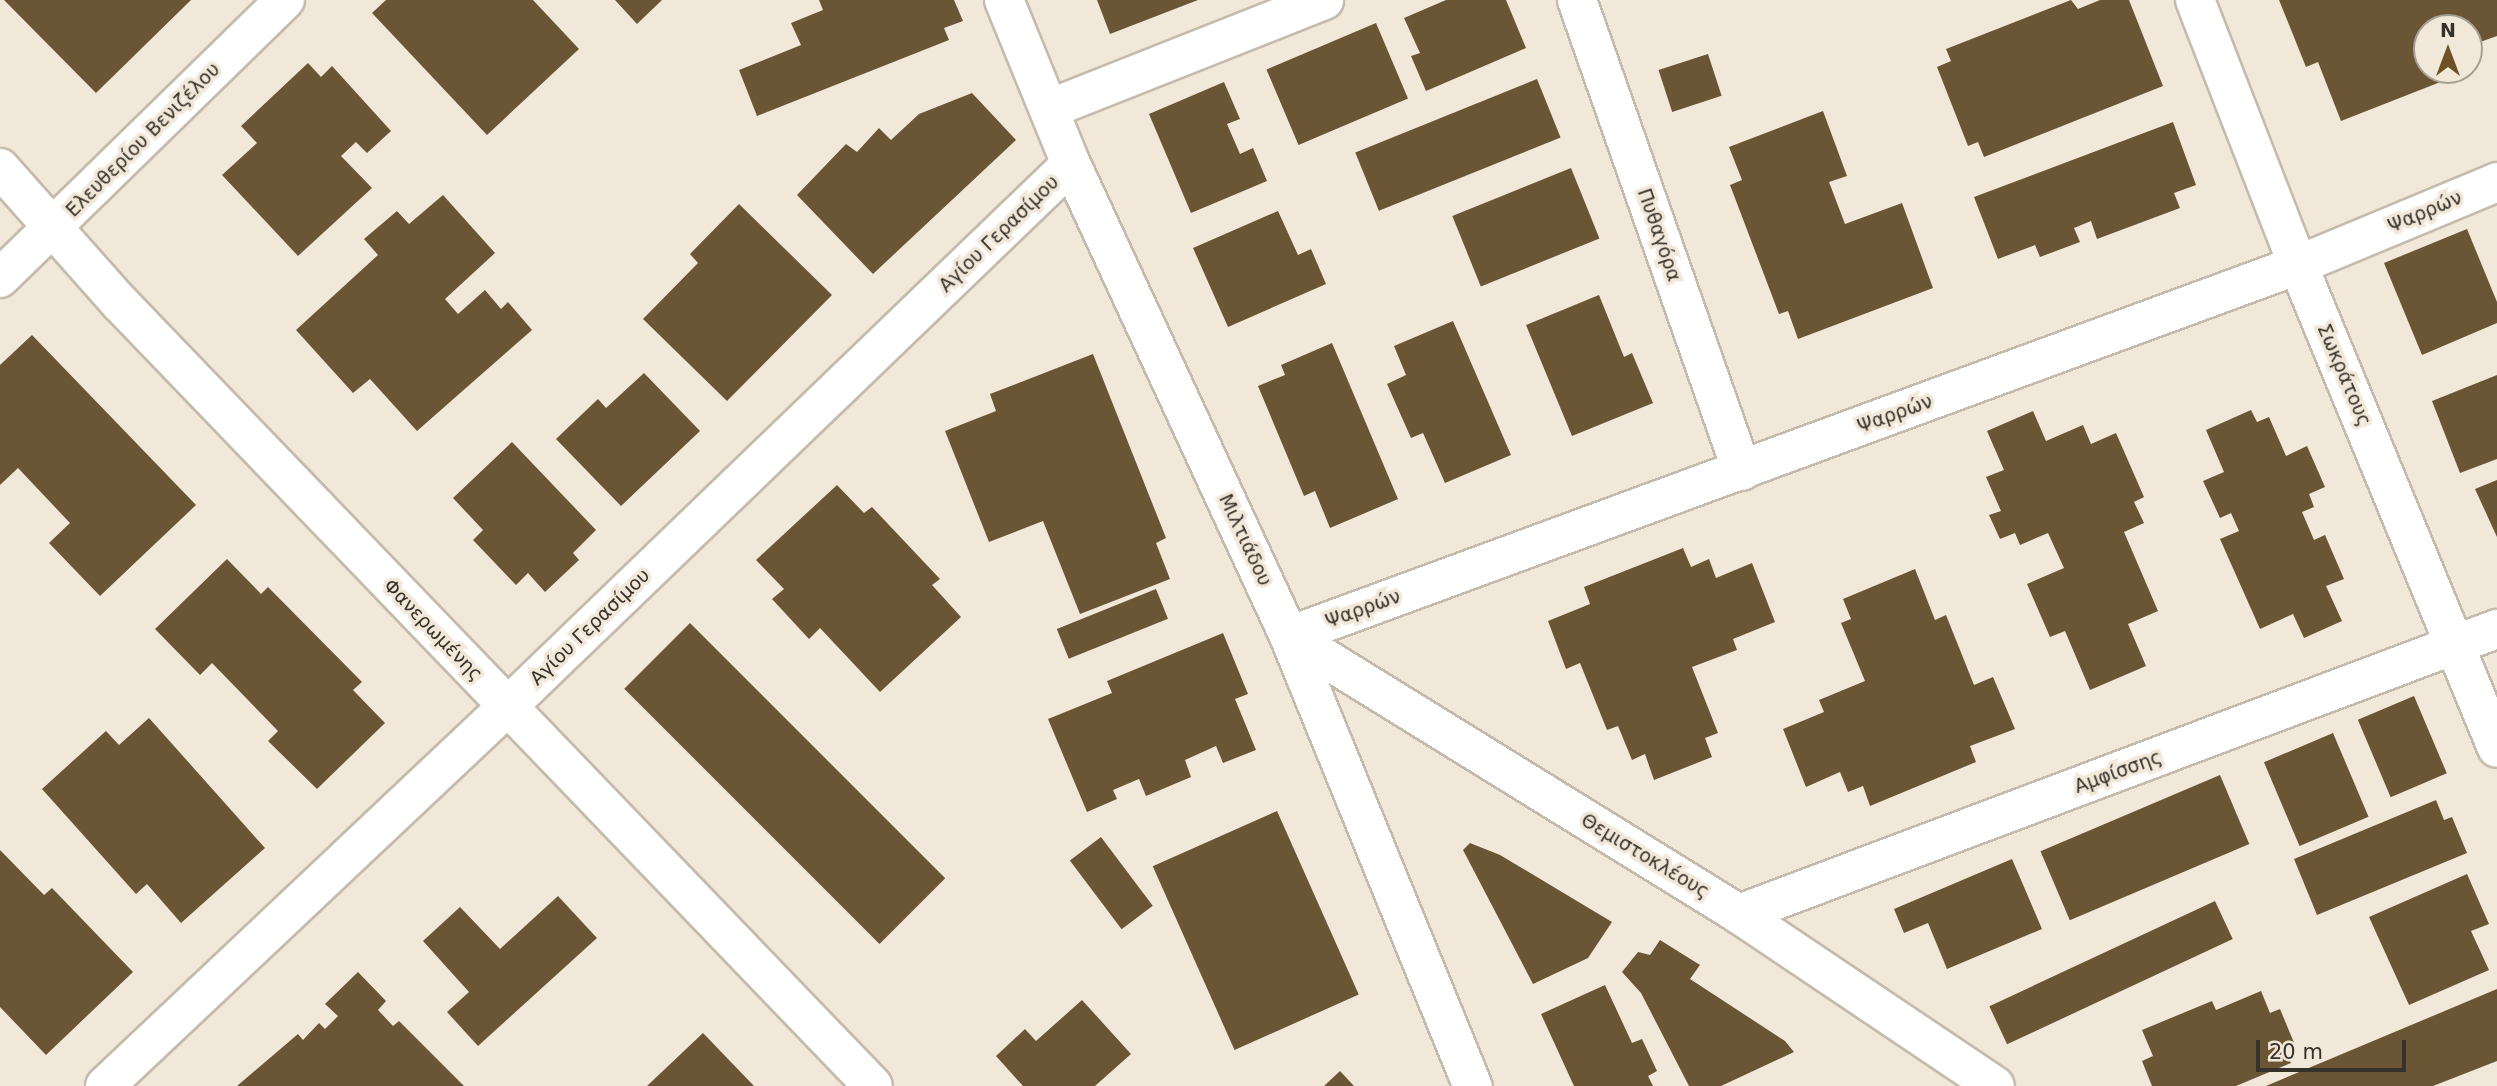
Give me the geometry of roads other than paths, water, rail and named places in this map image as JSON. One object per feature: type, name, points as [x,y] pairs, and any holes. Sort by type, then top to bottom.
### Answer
[{"type":"street","name":"Ελευθερίου Βενιζέλου","points":[[0,278],[56,227],[285,0]]},
{"type":"street","name":"Μιλτιάδου","points":[[1004,0],[1071,164],[1289,636],[1473,1086]]},
{"type":"street","points":[[1049,109],[1324,0]]},
{"type":"street","name":"Πυθαγόρα","points":[[1577,0],[1742,471]]},
{"type":"street","name":"Σωκράτους","points":[[2195,0],[2298,265],[2497,748]]},
{"type":"street","name":"Αγίου Γερασίμου","points":[[105,1086],[509,706],[1071,164]]},
{"type":"street","name":"Φανερωμένης","points":[[0,167],[56,227],[120,303],[873,1086]]},
{"type":"street","name":"Ψαρρών","points":[[1289,636],[2298,265],[2497,182]]},
{"type":"street","name":"Αμφίσσης","points":[[1739,914],[2497,629]]},
{"type":"street","name":"Θεμιστοκλέους","points":[[1289,636],[1739,914],[1995,1086]]}]
